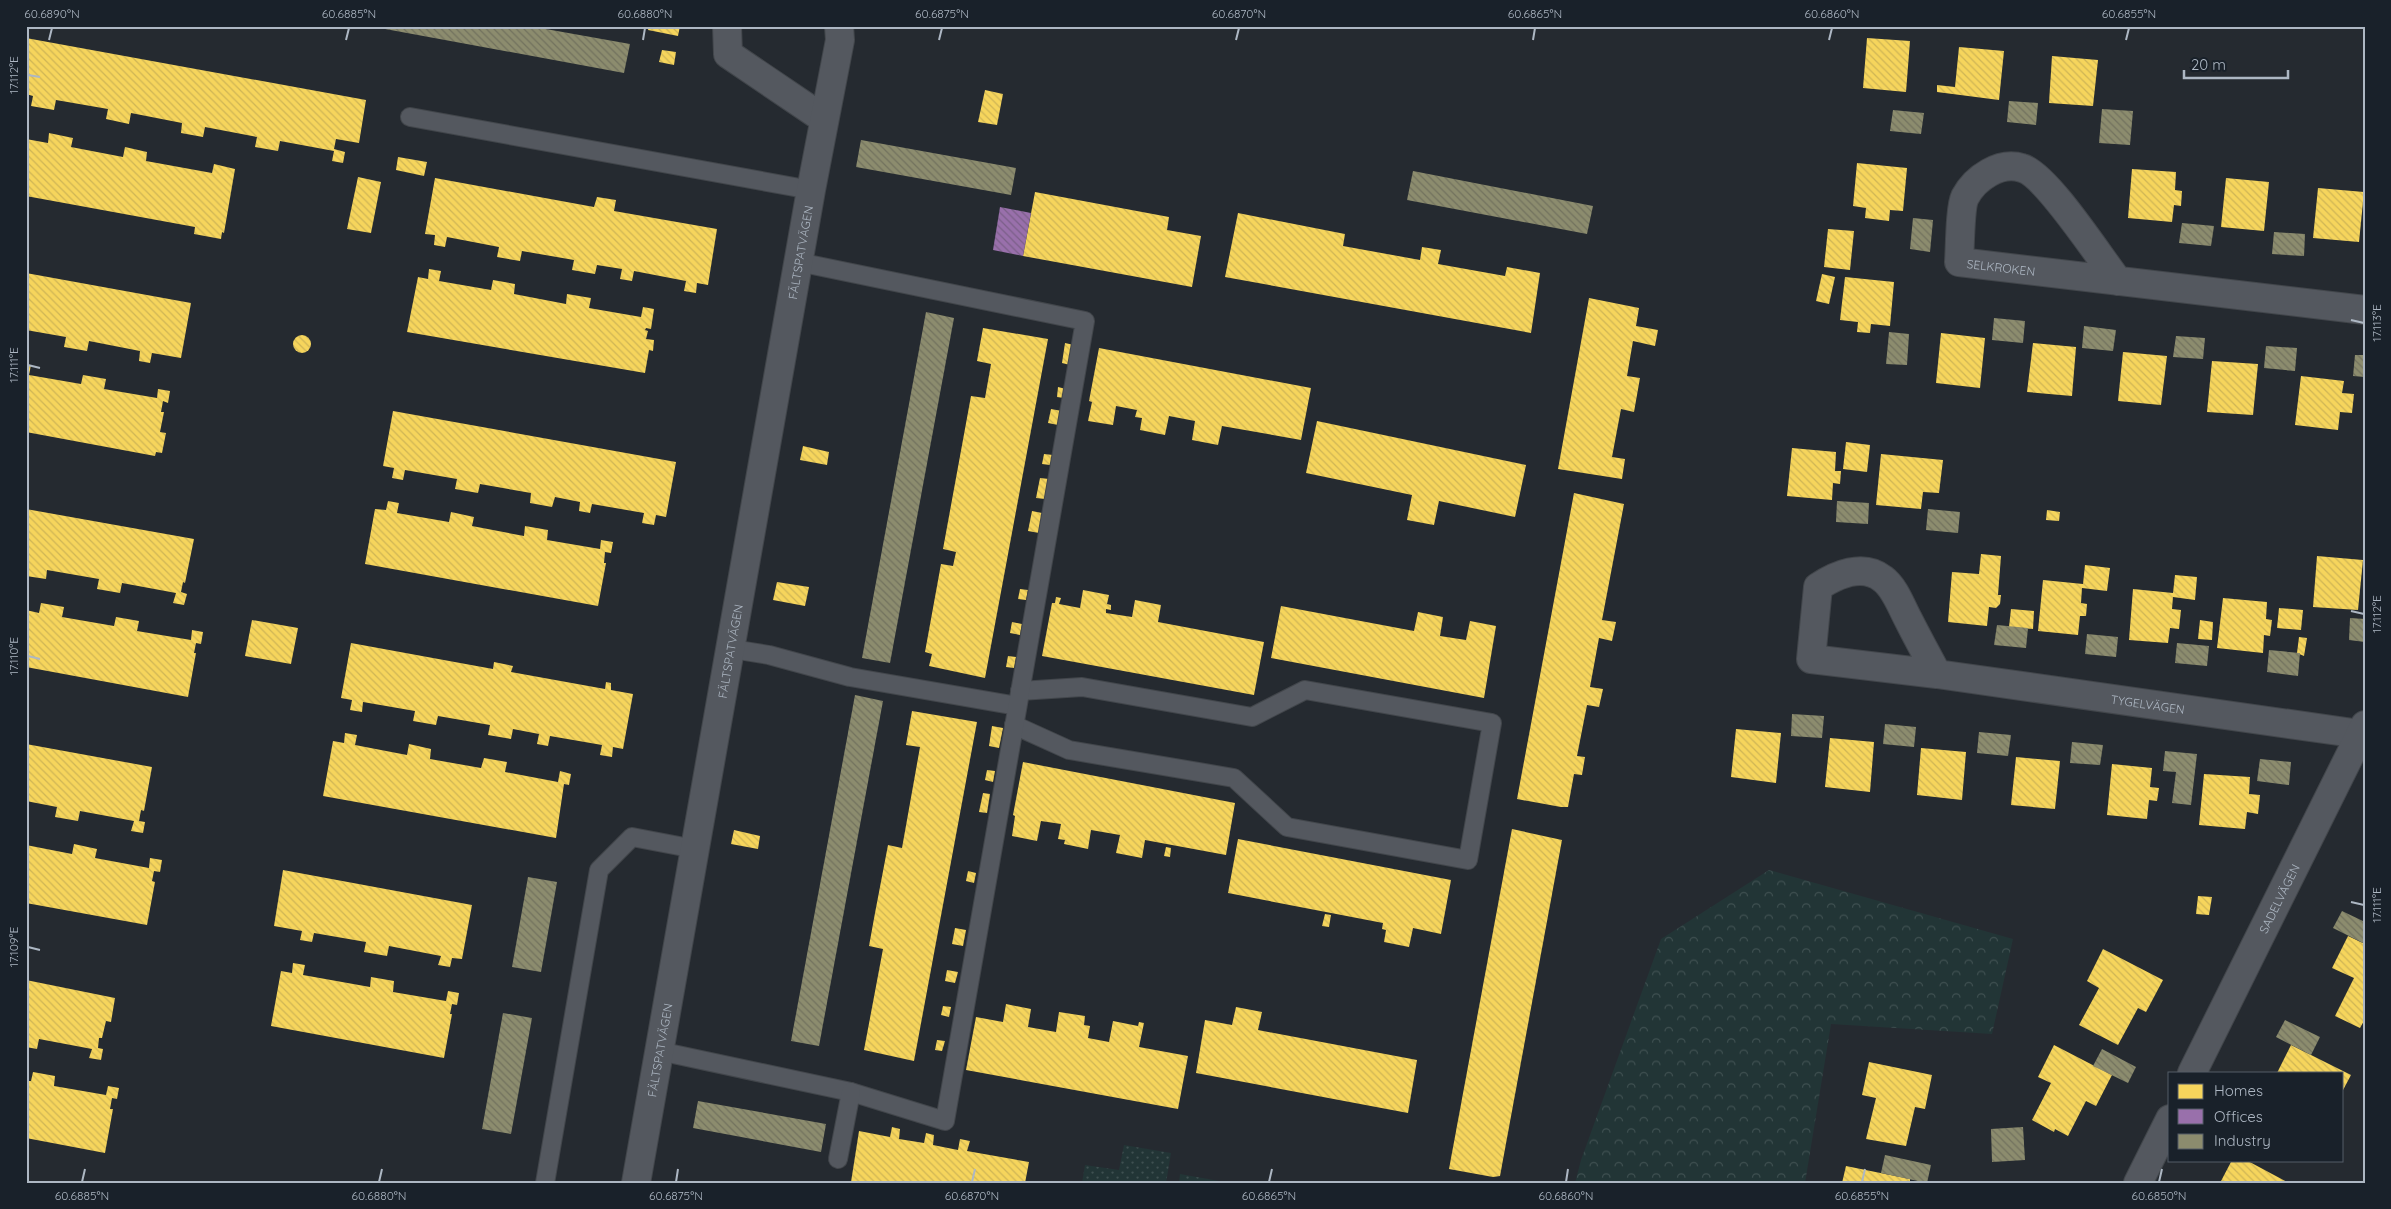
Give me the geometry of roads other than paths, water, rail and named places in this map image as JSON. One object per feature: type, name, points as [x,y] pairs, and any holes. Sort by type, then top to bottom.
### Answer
[{"type":"street","points":[[727,26],[728,54],[824,119]]},
{"type":"street","name":"FÄLTSPATVÄGEN","points":[[636,1183],[732,648],[798,262],[840,40],[839,26]]},
{"type":"street","name":"SELKROKEN","points":[[2118,281],[2043,182],[2022,168],[1997,168],[1981,178],[1965,198],[1959,262],[2118,281],[2365,310]]},
{"type":"street","name":"TYGELVÄGEN","points":[[1937,674],[1894,592],[1882,578],[1866,572],[1848,572],[1818,587],[1811,659],[2362,729]]},
{"type":"street","name":"SADELVÄGEN","points":[[2192,1072],[2362,729]]},
{"type":"street","points":[[2138,1183],[2168,1123]]},
{"type":"lane","points":[[410,116],[811,190]]},
{"type":"lane","points":[[660,1051],[850,1092],[945,1121],[1085,321],[798,262]]},
{"type":"lane","points":[[732,648],[769,655],[850,676],[1019,698],[1082,687],[1252,717],[1305,690],[1492,723],[1468,860],[1287,827],[1234,778],[1069,750],[1014,724]]},
{"type":"lane","points":[[545,1183],[599,870],[632,837],[695,849]]},
{"type":"lane","points":[[838,1159],[850,1092]]}]
